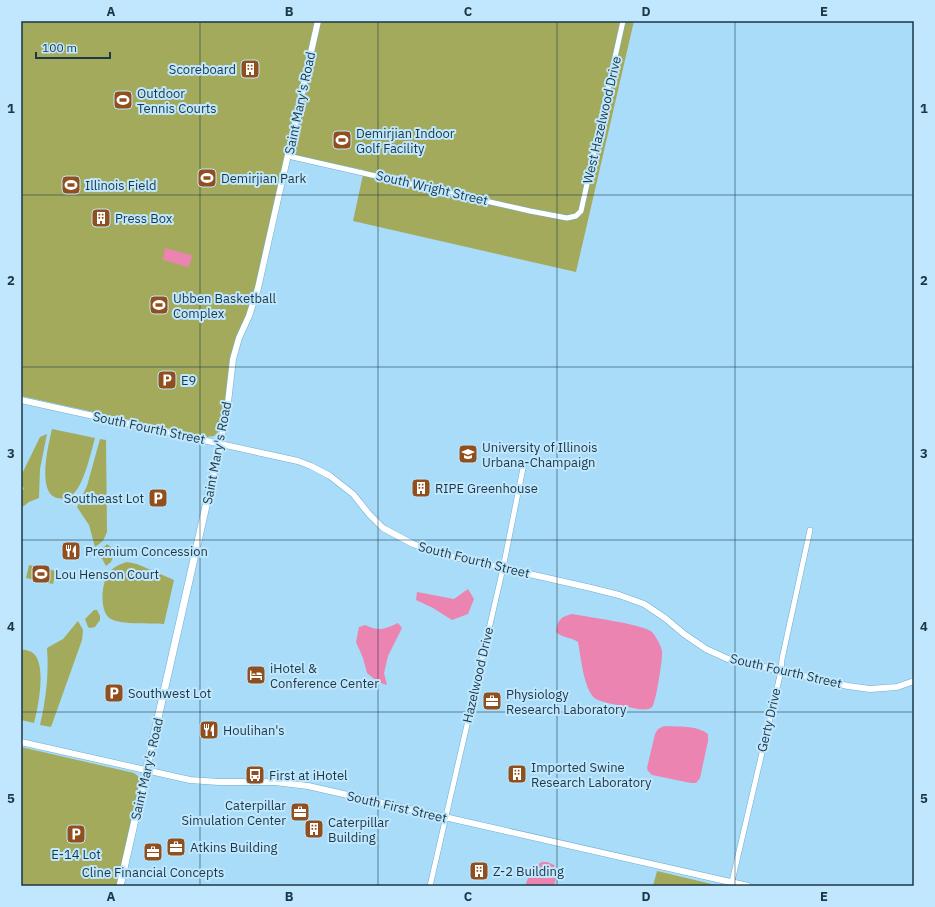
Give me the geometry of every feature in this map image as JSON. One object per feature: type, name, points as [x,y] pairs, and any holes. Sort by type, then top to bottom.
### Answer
[{"type":"main road","name":"Saint Mary's Road","points":[[120,886],[220,444]]},
{"type":"street","name":"Saint Mary's Road","points":[[220,444],[227,411],[233,359],[239,338],[249,316],[258,288],[318,21]]},
{"type":"street","name":"West Hazelwood Drive","points":[[576,216],[581,211],[623,21]]},
{"type":"street","name":"South Wright Street","points":[[288,156],[536,212],[567,218],[576,216]]},
{"type":"street","name":"South Fourth Street","points":[[21,400],[298,461],[330,476],[353,494],[369,514],[383,528],[413,544],[441,554],[591,588],[619,595],[644,604],[706,649],[728,659],[848,686],[870,689],[897,687],[914,681]]},
{"type":"street","name":"Hazelwood Drive","points":[[430,886],[503,568],[524,463]]},
{"type":"street","name":"Gerty Drive","points":[[731,884],[780,671],[810,530]]},
{"type":"street","name":"South First Street","points":[[21,742],[190,780],[219,782],[260,781],[290,784],[446,818],[731,884],[748,886]]},
{"type":"green space","points":[[21,21],[315,21],[255,292],[231,356],[225,405],[219,431],[214,436],[207,437],[21,396]]},
{"type":"green space","points":[[320,21],[634,21],[576,272],[353,221],[364,170],[295,156],[293,153]]},
{"type":"green space","points":[[52,429],[95,438],[80,484],[72,495],[65,498],[57,498],[51,494],[47,487],[45,478]]},
{"type":"green space","points":[[47,434],[40,469],[39,498],[29,502],[21,508],[21,493],[24,488],[21,486],[21,476],[40,437]]},
{"type":"green space","points":[[100,439],[106,440],[107,532],[103,541],[95,547],[89,525],[77,507],[87,486]]},
{"type":"green space","points":[[107,544],[112,548],[114,554],[111,562],[106,566],[99,553]]},
{"type":"green space","points":[[127,562],[137,564],[174,580],[164,624],[116,621],[107,616],[104,611],[102,597],[106,577],[115,567]]},
{"type":"green space","name":"Lou Henson Court","points":[[29,565],[56,571],[53,584],[26,578]]},
{"type":"green space","points":[[94,610],[97,610],[100,620],[95,627],[90,628],[88,627],[85,619]]},
{"type":"green space","points":[[78,621],[83,630],[82,640],[51,727],[40,725],[44,706],[48,667],[47,648],[63,639]]},
{"type":"green space","points":[[21,649],[29,651],[35,655],[40,669],[40,688],[34,723],[21,720]]},
{"type":"green space","name":"E-14 Lot","points":[[21,747],[134,773],[139,777],[139,787],[117,886],[21,886]]},
{"type":"green space","points":[[657,871],[720,886],[653,886]]},
{"type":"shaded area","points":[[165,248],[191,255],[192,258],[188,267],[163,260]]},
{"type":"shaded area","points":[[468,589],[474,599],[468,614],[452,620],[433,608],[416,600],[417,592],[454,599]]},
{"type":"shaded area","points":[[572,614],[638,626],[652,632],[661,646],[662,655],[657,689],[652,707],[647,709],[637,709],[598,700],[593,697],[586,683],[578,642],[556,632],[560,620],[565,616]]},
{"type":"shaded area","points":[[398,623],[402,628],[388,656],[384,673],[387,685],[378,682],[367,673],[363,658],[356,642],[359,627],[365,625],[382,629]]},
{"type":"shaded area","points":[[664,726],[698,729],[708,734],[708,741],[700,778],[696,783],[652,775],[648,771],[647,768],[655,734],[658,729]]},
{"type":"shaded area","points":[[542,862],[547,862],[554,865],[557,875],[554,886],[525,886],[532,868]]},
{"type":"place","name":"Scoreboard","points":[[250,69]]},
{"type":"place","name":"Outdoor Tennis Courts","points":[[123,100]]},
{"type":"place","name":"Demirjian Indoor Golf Facility","points":[[342,140]]},
{"type":"place","name":"Demirjian Park","points":[[207,178]]},
{"type":"place","name":"Illinois Field","points":[[71,185]]},
{"type":"place","name":"Press Box","points":[[101,218]]},
{"type":"place","name":"Ubben Basketball Complex","points":[[159,305]]},
{"type":"place","name":"E9","points":[[167,380]]},
{"type":"place","name":"University of Illinois Urbana-Champaign","points":[[468,454]]},
{"type":"place","name":"RIPE Greenhouse","points":[[421,488]]},
{"type":"place","name":"Southeast Lot","points":[[158,498]]},
{"type":"place","name":"Premium Concession","points":[[71,551]]},
{"type":"place","name":"Lou Henson Court","points":[[41,574]]},
{"type":"place","name":"iHotel & Conference Center","points":[[256,675]]},
{"type":"place","name":"Southwest Lot","points":[[114,693]]},
{"type":"place","name":"Physiology Research Laboratory","points":[[492,701]]},
{"type":"place","name":"Houlihan's","points":[[209,730]]},
{"type":"place","name":"Imported Swine Research Laboratory","points":[[517,774]]},
{"type":"place","name":"First at iHotel","points":[[255,775]]},
{"type":"place","name":"Caterpillar Simulation Center","points":[[300,812]]},
{"type":"place","name":"Caterpillar Building","points":[[314,829]]},
{"type":"place","name":"E-14 Lot","points":[[76,834]]},
{"type":"place","name":"Atkins Building","points":[[176,847]]},
{"type":"place","name":"Cline Financial Concepts","points":[[153,852]]},
{"type":"place","name":"Z-2 Building","points":[[479,871]]}]
